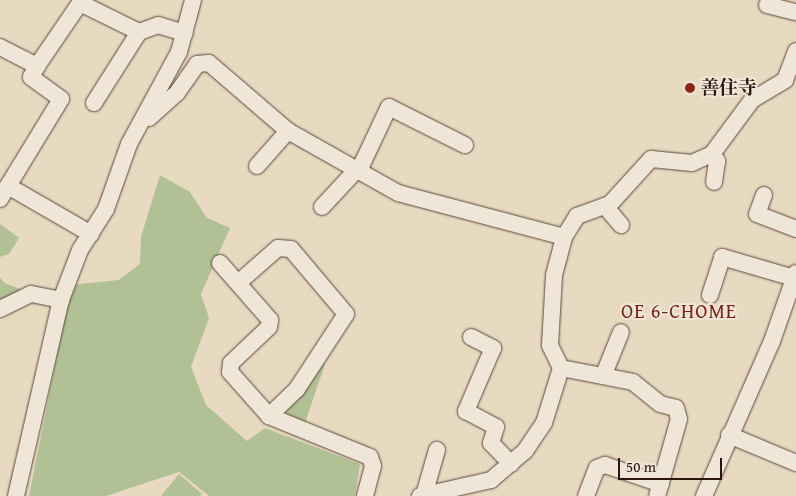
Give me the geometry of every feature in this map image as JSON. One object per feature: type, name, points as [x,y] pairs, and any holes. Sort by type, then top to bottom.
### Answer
[{"type":"street","points":[[16,496],[61,300],[91,234],[106,209],[140,126],[185,33],[193,0]]},
{"type":"street","points":[[91,234],[4,192],[61,99],[31,77],[81,2],[139,32]]},
{"type":"street","points":[[767,5],[796,12]]},
{"type":"street","points":[[94,103],[139,32],[158,25],[185,33]]},
{"type":"street","points":[[437,450],[422,495],[479,490],[511,464],[544,422],[560,368],[550,345],[554,275],[564,237],[577,216],[605,206],[651,159],[692,163],[712,154],[752,100],[785,80],[796,51]]},
{"type":"street","points":[[2,53],[15,52],[37,66]]},
{"type":"street","points":[[140,126],[203,62],[288,131],[398,193],[440,206],[564,237]]},
{"type":"street","points":[[322,207],[356,170],[389,107],[465,145]]},
{"type":"street","points":[[257,166],[288,131]]},
{"type":"street","points":[[712,154],[717,161],[714,182]]},
{"type":"street","points":[[764,195],[758,214],[796,229]]},
{"type":"street","points":[[605,206],[620,225]]},
{"type":"street","points":[[238,283],[278,248],[290,249],[346,314],[297,389],[269,416]]},
{"type":"street","points":[[704,496],[729,435],[790,310],[795,275],[722,257],[710,295]]},
{"type":"street","points":[[220,263],[270,320],[269,327],[231,363],[230,372],[269,416],[370,457],[373,466],[365,496]]},
{"type":"street","points":[[0,309],[31,294],[61,300]]},
{"type":"street","points":[[604,374],[621,332]]},
{"type":"street","points":[[471,337],[493,348],[466,411],[496,427],[491,443],[511,464]]},
{"type":"street","points":[[560,368],[604,374],[633,382],[660,404],[676,408],[679,419],[659,490],[605,465],[597,468],[586,496]]},
{"type":"street","points":[[729,435],[796,463]]},
{"type":"green space","points":[[160,175],[190,192],[207,218],[230,228],[201,294],[209,318],[191,367],[206,405],[247,441],[265,428],[360,464],[355,496],[209,496],[179,472],[106,496],[29,496],[71,285],[119,280],[140,264],[141,237]]},
{"type":"green space","points":[[0,224],[19,238],[9,254],[0,257]]},
{"type":"green space","points":[[0,278],[5,283],[23,290],[0,303]]},
{"type":"green space","points":[[320,362],[325,364],[304,426],[288,419],[286,409]]},
{"type":"green space","points":[[179,474],[202,494],[200,496],[161,496]]},
{"type":"place","name":"善住寺","points":[[690,88]]},
{"type":"district","name":"OE 6-CHOME","points":[[679,310]]}]
